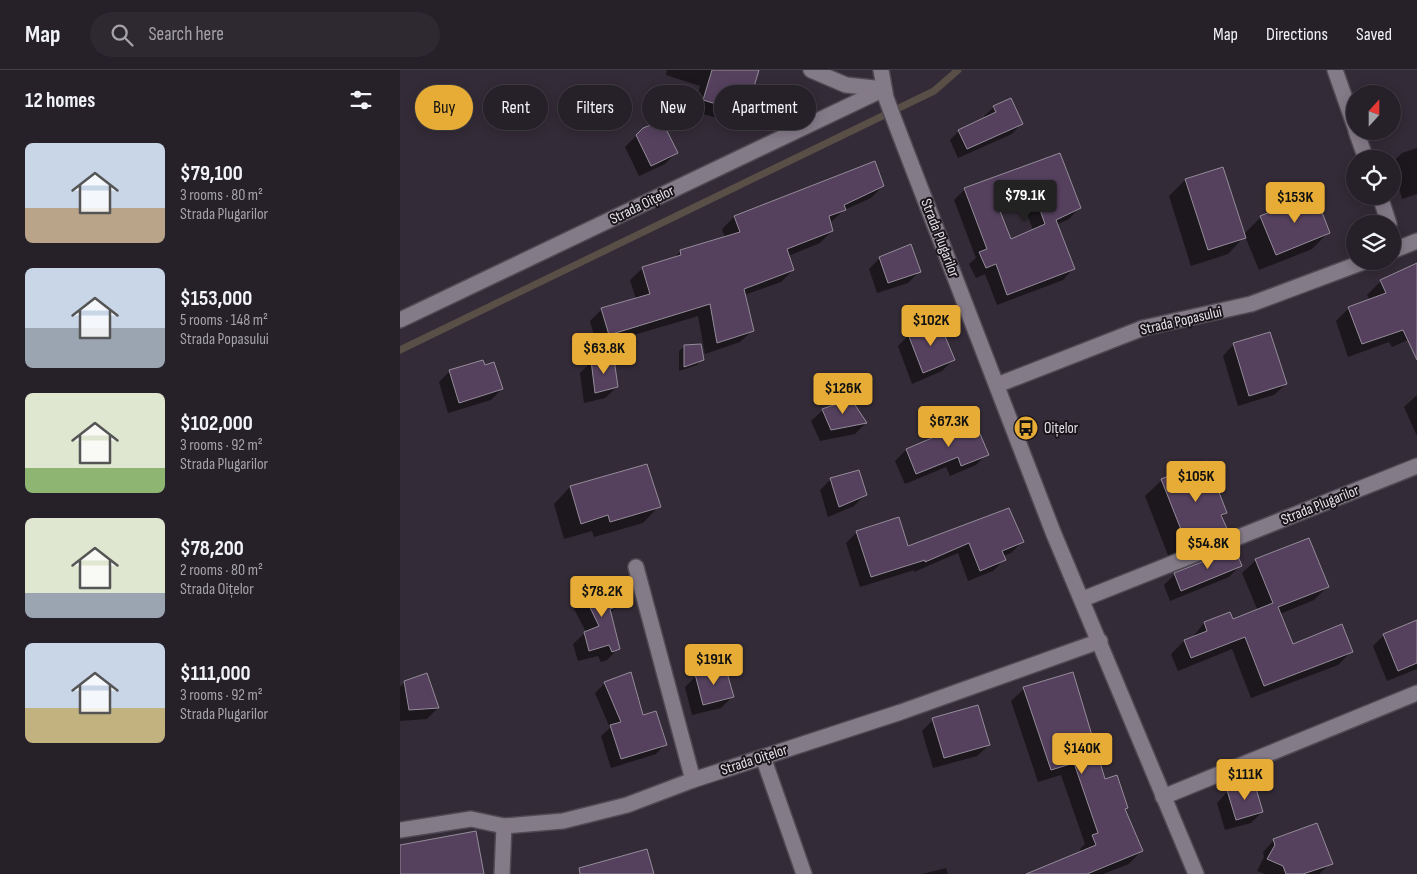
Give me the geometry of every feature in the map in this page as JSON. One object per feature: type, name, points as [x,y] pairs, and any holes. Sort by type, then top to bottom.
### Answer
[{"type":"street","points":[[811,70],[846,85],[885,94]]},
{"type":"street","name":"Strada Plugarilor","points":[[881,70],[885,94],[900,135],[1053,532],[1083,599],[1196,874]]},
{"type":"street","points":[[1334,70],[1346,103]]},
{"type":"street","name":"Strada Oițelor","points":[[400,320],[885,94]]},
{"type":"street","points":[[1401,248],[1417,241]]},
{"type":"street","name":"Strada Popasului","points":[[997,385],[1143,328],[1251,304],[1346,268]]},
{"type":"street","name":"Strada Plugarilor","points":[[1083,599],[1417,466]]},
{"type":"street","points":[[636,567],[693,780]]},
{"type":"street","name":"Strada Oițelor","points":[[400,830],[471,819],[504,826],[562,821],[627,804],[693,780],[901,712],[1100,641]]},
{"type":"street","points":[[1163,797],[1417,693]]},
{"type":"street","points":[[763,757],[804,874]]},
{"type":"street","points":[[502,874],[504,826]]},
{"type":"building","points":[[712,70],[759,70],[754,85],[714,85],[714,103],[704,100]]},
{"type":"building","points":[[1011,98],[1023,124],[967,149],[958,130],[996,112],[993,106]]},
{"type":"building","points":[[642,129],[666,130],[678,153],[651,166],[636,135]]},
{"type":"building","points":[[1060,153],[1081,208],[1056,220],[1075,269],[1007,295],[996,264],[986,268],[979,252],[987,249],[964,188]],"holes":[[[1032,187],[1045,224],[1011,239],[996,201]]]},
{"type":"building","points":[[875,161],[884,186],[844,205],[846,210],[829,216],[833,231],[787,249],[794,270],[744,289],[754,331],[717,343],[710,304],[609,335],[601,308],[650,294],[642,267],[681,255],[680,250],[740,232],[734,216]]},
{"type":"building","points":[[1223,167],[1246,238],[1208,250],[1185,179]]},
{"type":"building","points":[[1315,194],[1330,233],[1276,255],[1260,216]]},
{"type":"building","points":[[911,244],[921,272],[888,283],[879,257]]},
{"type":"building","points":[[1417,263],[1417,360],[1403,330],[1362,344],[1348,307],[1386,293],[1380,280]]},
{"type":"building","points":[[939,322],[955,360],[923,373],[908,334]]},
{"type":"building","points":[[1270,332],[1287,384],[1249,396],[1233,343]]},
{"type":"building","points":[[701,344],[704,360],[684,367],[684,345]]},
{"type":"building","points":[[614,359],[618,387],[595,393],[591,360]]},
{"type":"building","points":[[483,360],[485,365],[494,362],[503,389],[459,403],[449,370]]},
{"type":"building","points":[[851,399],[867,423],[831,430],[822,409]]},
{"type":"building","points":[[974,420],[989,455],[961,466],[958,457],[916,474],[906,449]]},
{"type":"building","points":[[1207,461],[1227,513],[1221,515],[1228,531],[1188,547],[1161,479]]},
{"type":"building","points":[[647,464],[661,507],[610,522],[608,515],[581,524],[570,486]]},
{"type":"building","points":[[859,470],[867,495],[839,507],[830,478]]},
{"type":"building","points":[[1009,508],[1024,542],[1002,551],[1006,560],[980,571],[969,543],[925,562],[925,560],[871,577],[856,531],[899,517],[908,546]]},
{"type":"building","points":[[1309,538],[1329,587],[1278,607],[1293,644],[1342,624],[1353,652],[1264,686],[1245,637],[1191,658],[1184,640],[1207,631],[1204,622],[1230,612],[1233,619],[1273,603],[1255,559]]},
{"type":"building","points":[[1235,549],[1242,566],[1181,591],[1174,573]]},
{"type":"building","points":[[607,581],[619,606],[610,609],[620,649],[612,652],[609,645],[589,651],[584,632],[599,626],[582,591]]},
{"type":"building","points":[[1417,620],[1417,663],[1398,671],[1383,634]]},
{"type":"building","points":[[725,666],[734,697],[703,705],[695,674]]},
{"type":"building","points":[[631,672],[643,715],[656,711],[667,745],[621,759],[610,725],[621,722],[604,682]]},
{"type":"building","points":[[1073,672],[1105,779],[1117,775],[1128,808],[1125,809],[1143,851],[1087,874],[1026,874],[1096,845],[1092,835],[1098,833],[1074,763],[1051,770],[1023,687]]},
{"type":"building","points":[[427,673],[439,708],[409,710],[404,681]]},
{"type":"building","points":[[978,705],[990,745],[944,758],[932,718]]},
{"type":"building","points":[[1254,782],[1263,812],[1236,820],[1227,790]]},
{"type":"building","points":[[1317,823],[1333,864],[1303,874],[1286,874],[1283,866],[1267,859],[1275,845],[1273,839]]},
{"type":"building","points":[[476,831],[484,874],[400,874],[400,845]]},
{"type":"building","points":[[647,849],[654,874],[580,874],[579,868]]},
{"type":"waterway","points":[[400,350],[934,91],[958,70]]},
{"type":"place","name":"Oițelor","points":[[1026,428]]}]
